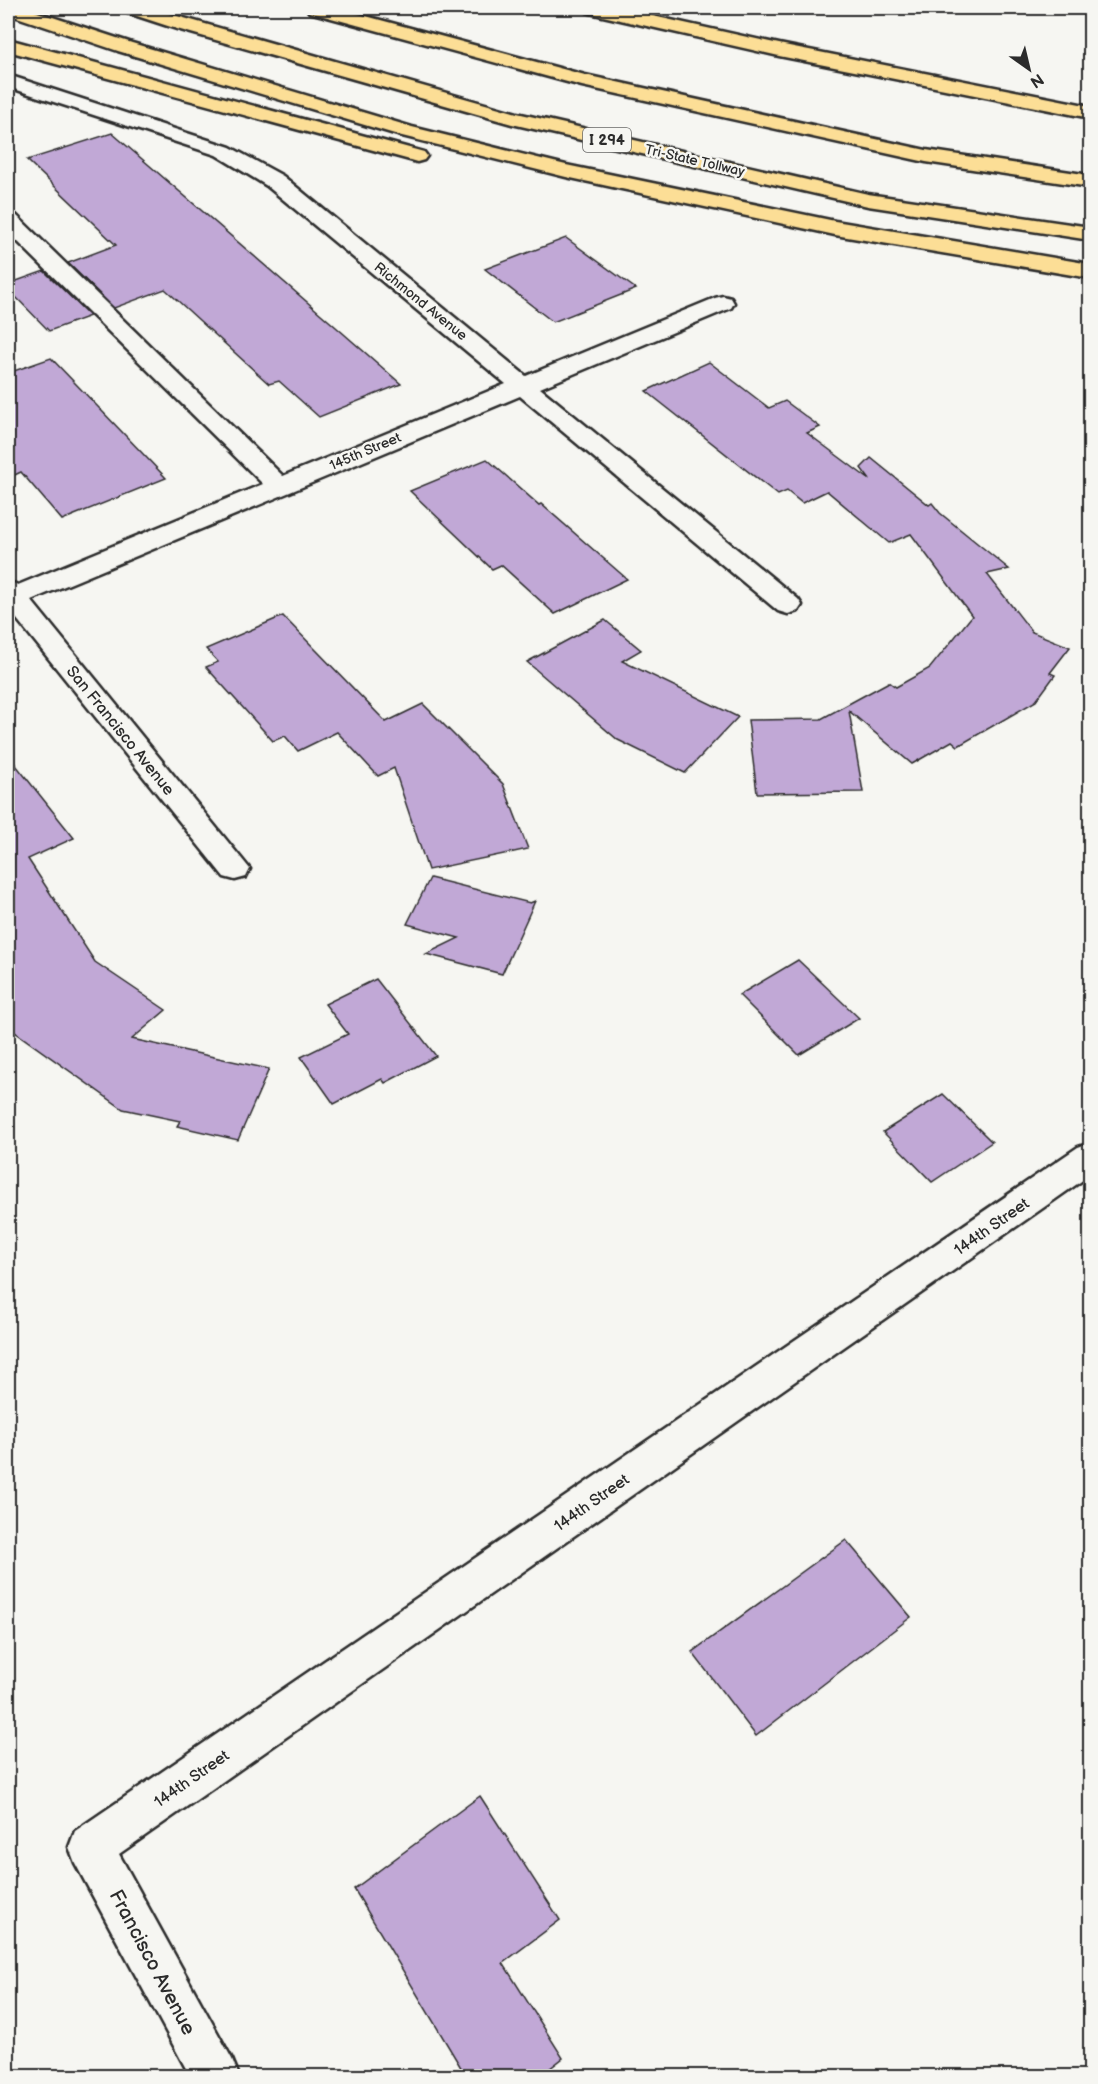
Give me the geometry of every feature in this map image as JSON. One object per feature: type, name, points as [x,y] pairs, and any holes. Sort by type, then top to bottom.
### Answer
[{"type":"highway","points":[[8,8],[405,131],[566,171],[835,228],[1090,271]]},
{"type":"highway","name":"Tri-State Tollway","points":[[132,8],[184,25],[512,118],[868,200],[1090,234]]},
{"type":"highway","points":[[316,8],[582,80],[926,156],[1090,181]]},
{"type":"highway","points":[[594,8],[849,65],[1090,112]]},
{"type":"highway","points":[[8,45],[359,142],[436,161]]},
{"type":"highway","points":[[502,176],[731,223],[835,228]]},
{"type":"street","name":"Richmond Avenue","points":[[8,81],[223,151],[275,181],[788,605]]},
{"type":"street","points":[[8,220],[280,487]]},
{"type":"street","name":"145th Street","points":[[9,596],[280,487],[723,303]]},
{"type":"street","name":"San Francisco Avenue","points":[[9,596],[235,869]]},
{"type":"street","name":"144th Street","points":[[91,1847],[1090,1157]]},
{"type":"street","name":"Francisco Avenue","points":[[91,1847],[215,2076]]},
{"type":"building","points":[[112,133],[401,384],[319,417],[279,381],[269,384],[165,289],[114,308],[68,263],[116,245],[27,160]]},
{"type":"building","points":[[566,238],[636,289],[553,322],[485,269]]},
{"type":"building","points":[[44,271],[90,316],[49,331],[8,289],[8,284]]},
{"type":"building","points":[[51,358],[166,478],[62,520],[21,472],[8,478],[8,373]]},
{"type":"building","points":[[709,362],[769,408],[785,401],[820,427],[807,433],[870,480],[861,468],[871,458],[929,505],[932,503],[940,513],[1009,569],[987,574],[1032,632],[1070,647],[1050,673],[1055,675],[1036,701],[958,746],[952,741],[912,764],[849,711],[863,792],[757,793],[748,720],[821,719],[889,682],[896,687],[930,668],[972,616],[911,534],[889,543],[827,491],[802,503],[787,491],[778,495],[646,391]]},
{"type":"building","points":[[487,459],[627,579],[555,614],[501,565],[492,569],[410,491]]},
{"type":"building","points":[[283,616],[386,722],[423,704],[503,784],[528,849],[428,870],[394,768],[378,776],[337,732],[298,751],[285,736],[273,741],[206,667],[218,662],[206,649]]},
{"type":"building","points":[[605,620],[641,650],[622,661],[738,717],[685,773],[618,740],[527,662]]},
{"type":"building","points":[[8,755],[74,838],[28,859],[95,962],[166,1010],[132,1039],[269,1069],[238,1140],[177,1126],[180,1121],[123,1109],[8,1027]]},
{"type":"building","points":[[430,878],[530,903],[535,901],[502,974],[426,954],[459,938],[407,924]]},
{"type":"building","points":[[798,960],[859,1018],[799,1055],[739,995]]},
{"type":"building","points":[[376,979],[436,1056],[385,1083],[382,1079],[334,1104],[301,1057],[348,1034],[325,1004]]},
{"type":"building","points":[[943,1094],[992,1142],[932,1182],[883,1132]]},
{"type":"building","points":[[846,1540],[911,1617],[756,1736],[692,1652]]},
{"type":"building","points":[[480,1796],[560,1920],[503,1963],[563,2058],[540,2076],[466,2076],[354,1889]]}]
